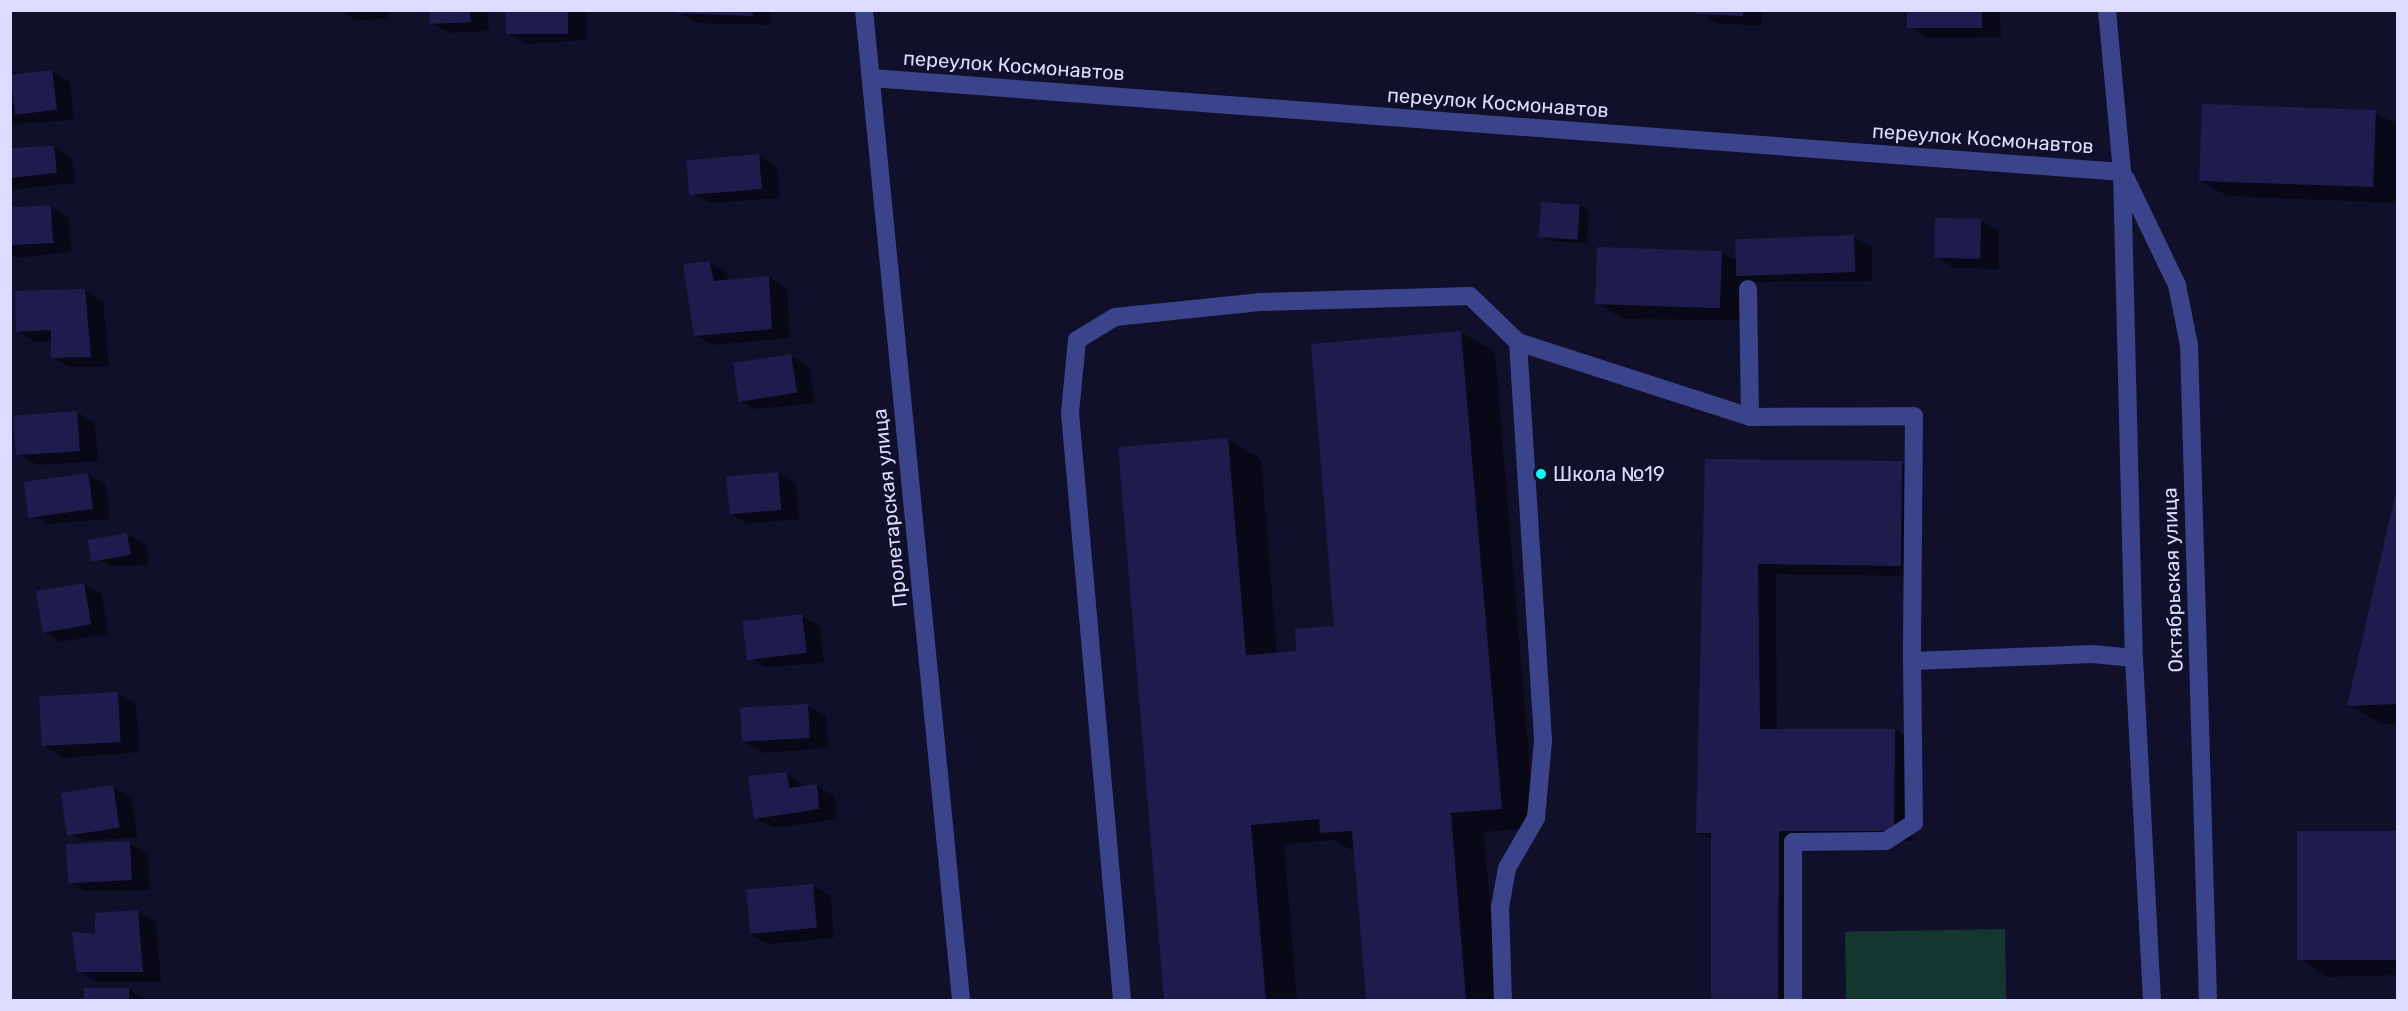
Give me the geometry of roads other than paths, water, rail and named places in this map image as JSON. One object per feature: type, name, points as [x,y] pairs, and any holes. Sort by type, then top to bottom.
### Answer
[{"type":"street","name":"Пролетарская улица","points":[[864,10],[961,1000]]},
{"type":"street","name":"Октябрьская улица","points":[[2107,10],[2122,172],[2134,658],[2152,1000]]},
{"type":"street","name":"переулок Космонавтов","points":[[871,78],[2122,172]]},
{"type":"street","name":"Октябрьская улица","points":[[2122,172],[2177,285],[2189,345],[2208,1000]]},
{"type":"street","points":[[1748,289],[1750,417]]},
{"type":"street","points":[[1122,1000],[1070,413],[1077,340],[1115,316],[1259,302],[1470,296],[1518,342],[1750,417],[1914,416],[1912,662],[1914,823],[1886,842],[1793,842],[1792,1000]]},
{"type":"street","points":[[1503,1000],[1500,907],[1507,868],[1536,818],[1543,741],[1518,342]]},
{"type":"street","points":[[1912,662],[2092,654],[2134,658]]},
{"type":"place","name":"Школа №19","points":[[1541,474]]}]
